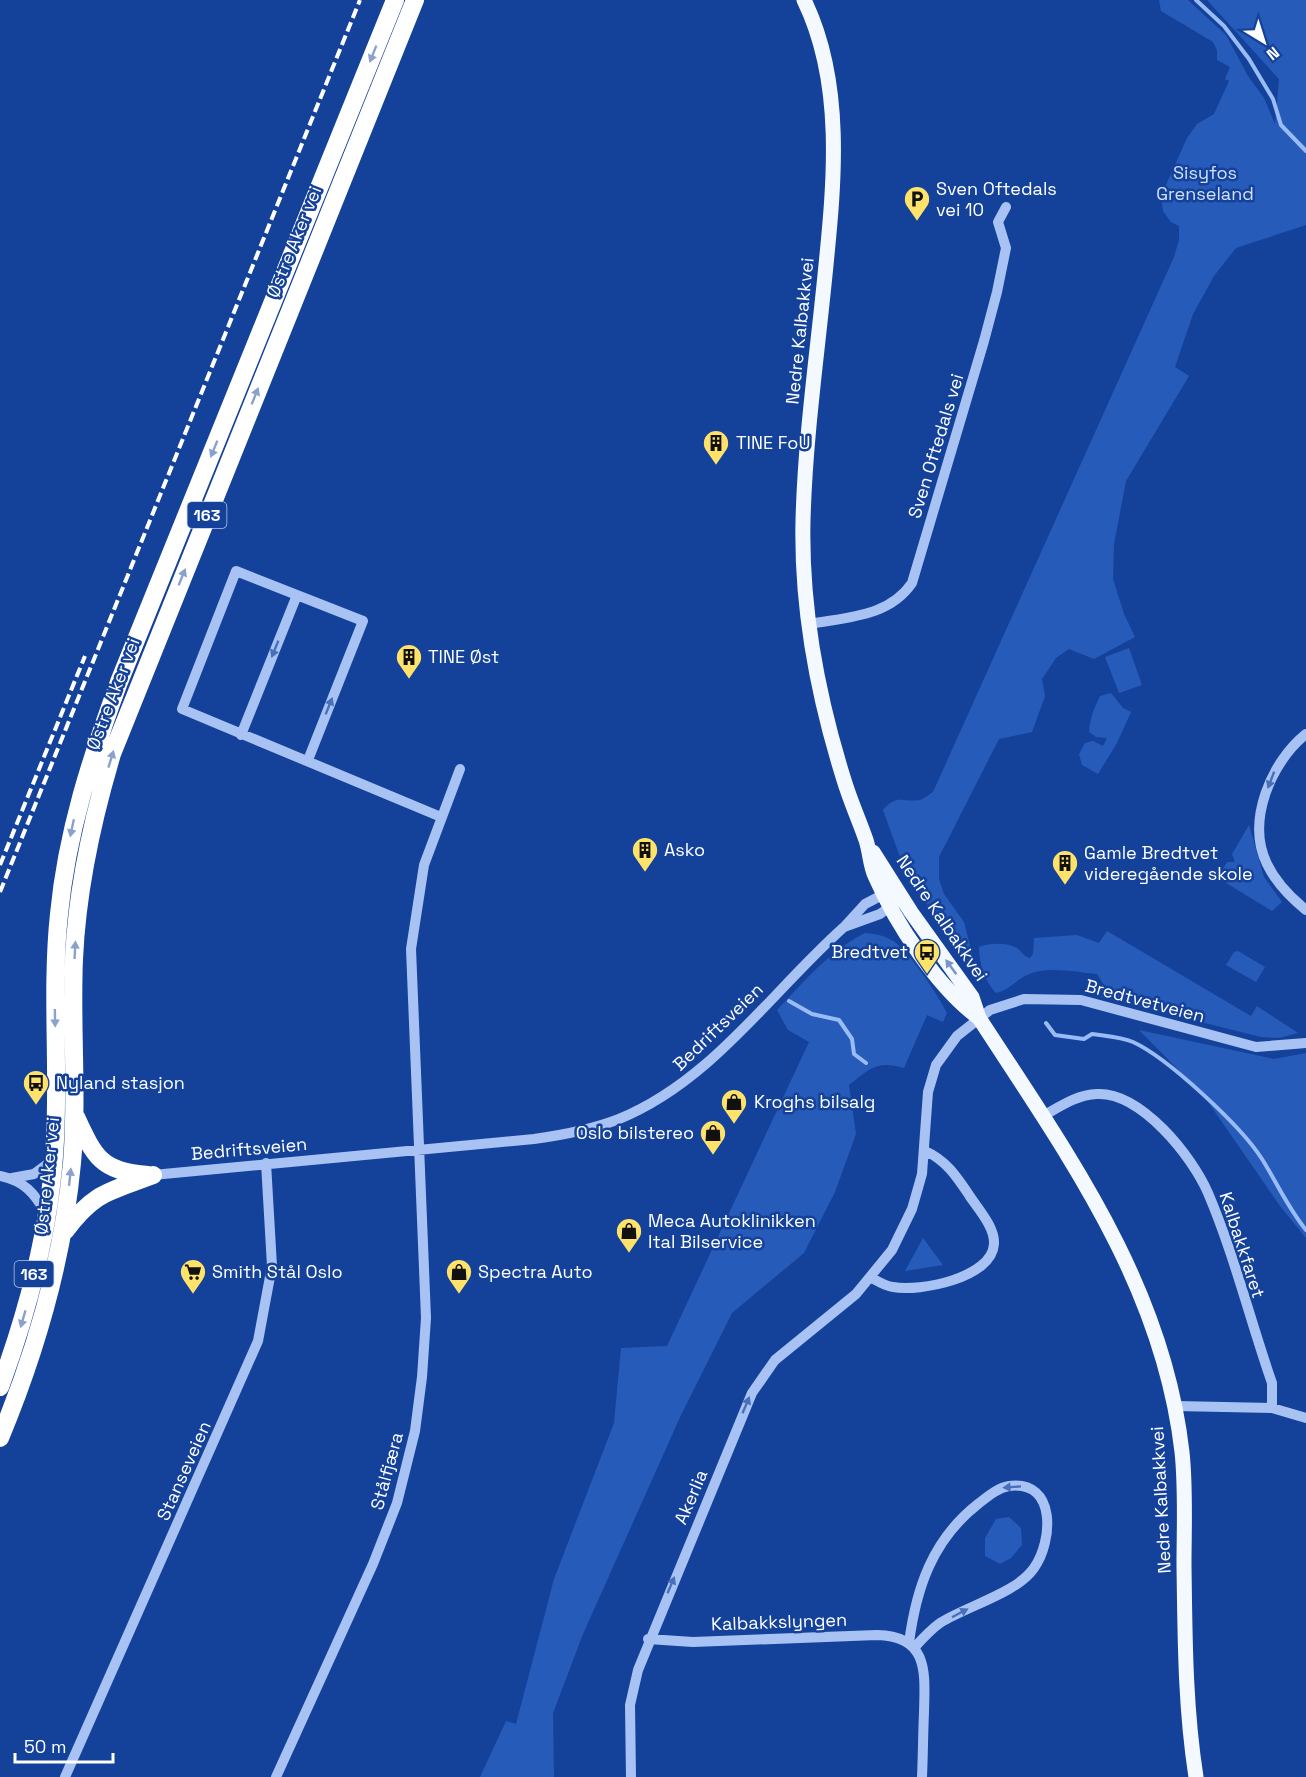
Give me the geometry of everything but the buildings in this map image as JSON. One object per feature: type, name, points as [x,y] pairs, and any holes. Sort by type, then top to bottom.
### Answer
[{"type":"highway","name":"Østre Aker vei","points":[[0,1386],[30,1294],[46,1215],[54,1158],[57,933],[68,849],[82,788],[119,682],[395,0]]},
{"type":"highway","name":"Østre Aker vei","points":[[0,1438],[40,1332],[63,1235],[72,1163],[76,928],[90,839],[112,754],[415,0]]},
{"type":"highway","points":[[74,1114],[92,1150],[105,1164],[124,1173],[153,1175]]},
{"type":"highway","points":[[63,1235],[81,1209],[93,1199],[153,1175]]},
{"type":"main road","name":"Nedre Kalbakkvei","points":[[804,0],[821,47],[833,129],[832,208],[807,450],[803,520],[810,624],[827,719],[844,779],[867,843],[871,865],[891,908],[954,996],[979,1018]]},
{"type":"main road","name":"Nedre Kalbakkvei","points":[[867,843],[899,894],[972,998],[979,1018],[1043,1116],[1104,1216],[1130,1267],[1160,1346],[1176,1406],[1183,1466],[1188,1704],[1196,1777]]},
{"type":"street","name":"Sven Oftedals vei","points":[[810,624],[869,614],[887,607],[903,596],[912,583],[984,341],[1006,248],[998,222],[1006,207]]},
{"type":"street","points":[[308,760],[363,621],[236,571],[182,709],[441,817]]},
{"type":"street","points":[[241,735],[297,595]]},
{"type":"street","points":[[1306,734],[1293,745],[1275,771],[1263,804],[1261,834],[1267,864],[1279,885],[1306,910]]},
{"type":"street","points":[[420,1149],[411,949],[424,865],[460,769]]},
{"type":"street","points":[[883,892],[899,894],[891,908]]},
{"type":"street","name":"Bedriftsveien","points":[[153,1175],[556,1136],[591,1129],[636,1112],[682,1085],[702,1068],[865,904],[883,892]]},
{"type":"street","name":"Bedriftsveien","points":[[844,927],[872,918],[891,908]]},
{"type":"street","name":"Bredtvetveien","points":[[979,1018],[998,1006],[1024,999],[1081,1000],[1256,1047],[1306,1043]]},
{"type":"street","name":"Akerlia","points":[[631,1777],[630,1705],[638,1670],[648,1639],[758,1381],[775,1360],[850,1300],[872,1278],[892,1250],[908,1220],[918,1192],[925,1151],[928,1092],[936,1065],[948,1045],[979,1018]]},
{"type":"street","name":"Kalbakkfaret","points":[[1043,1116],[1073,1098],[1098,1094],[1115,1096],[1137,1107],[1179,1148],[1207,1191],[1272,1383],[1272,1408]]},
{"type":"street","name":"Stålfjæra","points":[[276,1777],[373,1564],[397,1503],[410,1456],[425,1338],[420,1149]]},
{"type":"street","points":[[872,1278],[897,1288],[959,1278],[984,1266],[993,1251],[994,1242],[990,1228],[967,1193],[946,1165],[925,1151]]},
{"type":"street","points":[[0,1176],[12,1178],[34,1174],[54,1158]]},
{"type":"street","name":"Stanseveien","points":[[64,1777],[258,1341],[272,1266],[266,1163]]},
{"type":"street","points":[[12,1178],[34,1194],[46,1215]]},
{"type":"street","points":[[1176,1406],[1272,1408],[1306,1418]]},
{"type":"street","points":[[912,1646],[939,1624],[1012,1586],[1030,1573],[1038,1561],[1049,1523],[1047,1507],[1037,1495],[1020,1486],[1003,1487],[971,1510],[953,1528],[932,1558],[920,1586],[912,1646],[925,1669],[922,1777]]},
{"type":"street","name":"Kalbakkslyngen","points":[[648,1639],[693,1642],[877,1635],[895,1636],[912,1646]]},
{"type":"green space","name":"Sisyfos Grenseland","points":[[1159,0],[1188,0],[1226,35],[1248,76],[1264,98],[1275,124],[1279,79],[1207,0],[1306,0],[1306,225],[1236,248],[1214,276],[1193,314],[1175,367],[1189,376],[1126,481],[1114,544],[1113,579],[1124,614],[1135,637],[1094,659],[1069,649],[1056,658],[1042,679],[1045,696],[1032,732],[999,739],[939,857],[939,879],[944,894],[964,922],[975,965],[974,974],[911,879],[883,810],[897,800],[920,800],[933,792],[1174,257],[1179,240],[1179,226],[1171,222],[1163,211],[1161,196],[1187,138],[1197,124],[1214,114],[1229,81],[1225,79],[1230,67],[1217,60],[1217,50],[1213,42],[1161,11]]},
{"type":"green space","points":[[1129,648],[1142,685],[1119,693],[1105,657]]},
{"type":"green space","points":[[1111,693],[1123,708],[1131,712],[1117,743],[1098,774],[1082,765],[1079,754],[1085,743],[1093,741],[1103,746],[1107,738],[1096,737],[1089,732],[1100,696]]},
{"type":"green space","points":[[1249,825],[1264,877],[1282,902],[1272,911],[1218,878],[1227,862],[1235,862],[1232,854]]},
{"type":"green space","points":[[1107,931],[1251,1016],[1257,1006],[1298,1033],[1279,1038],[1261,1037],[1101,997],[1104,985],[1097,974],[1061,970],[1042,971],[1025,976],[996,993],[981,966],[979,947],[994,944],[1009,945],[1030,958],[1033,954],[1034,938],[1077,935],[1099,943]]},
{"type":"green space","points":[[865,933],[889,939],[909,956],[947,1013],[943,1022],[927,1015],[904,1068],[880,1066],[868,1070],[849,1085],[856,1134],[835,1192],[804,1253],[732,1313],[681,1415],[583,1634],[553,1713],[554,1777],[480,1777],[506,1721],[516,1724],[554,1579],[614,1423],[621,1348],[667,1346],[809,1042],[788,1030],[777,1010],[828,958]]},
{"type":"green space","points":[[1238,951],[1265,967],[1256,982],[1226,965],[1234,952]]},
{"type":"green space","points":[[1139,1030],[1274,1059],[1306,1053],[1306,1238],[1280,1206],[1204,1096]]},
{"type":"green space","points":[[923,1238],[943,1265],[905,1271]]},
{"type":"green space","points":[[1009,1517],[1021,1528],[1022,1545],[1011,1558],[1000,1564],[985,1556],[985,1538],[996,1519]]},
{"type":"waterway","points":[[1196,0],[1224,26],[1249,59],[1273,99],[1281,125],[1306,151]]},
{"type":"waterway","points":[[789,1001],[812,1014],[839,1020],[852,1039],[854,1054],[866,1063]]},
{"type":"waterway","points":[[1046,1023],[1055,1035],[1084,1039],[1092,1034],[1128,1040],[1148,1050],[1184,1077],[1252,1145],[1306,1230]]},
{"type":"railway","points":[[0,892],[360,0]]},
{"type":"railway","points":[[0,865],[85,656]]},
{"type":"place","name":"Sven Oftedals vei 10","points":[[917,222]]},
{"type":"place","name":"TINE FoU","points":[[716,466]]},
{"type":"place","name":"TINE Øst","points":[[409,680]]},
{"type":"place","name":"Asko","points":[[645,873]]},
{"type":"place","name":"Gamle Bredtvet videregående skole","points":[[1065,886]]},
{"type":"place","name":"Bredtvet","points":[[927,975]]},
{"type":"place","name":"Nyland stasjon","points":[[36,1106]]},
{"type":"place","name":"Kroghs bilsalg","points":[[734,1125]]},
{"type":"place","name":"Oslo bilstereo","points":[[713,1156]]},
{"type":"place","name":"Meca Autoklinikken Ital Bilservice","points":[[629,1254]]},
{"type":"place","name":"Smith Stål Oslo","points":[[193,1295]]},
{"type":"place","name":"Spectra Auto","points":[[459,1295]]}]
